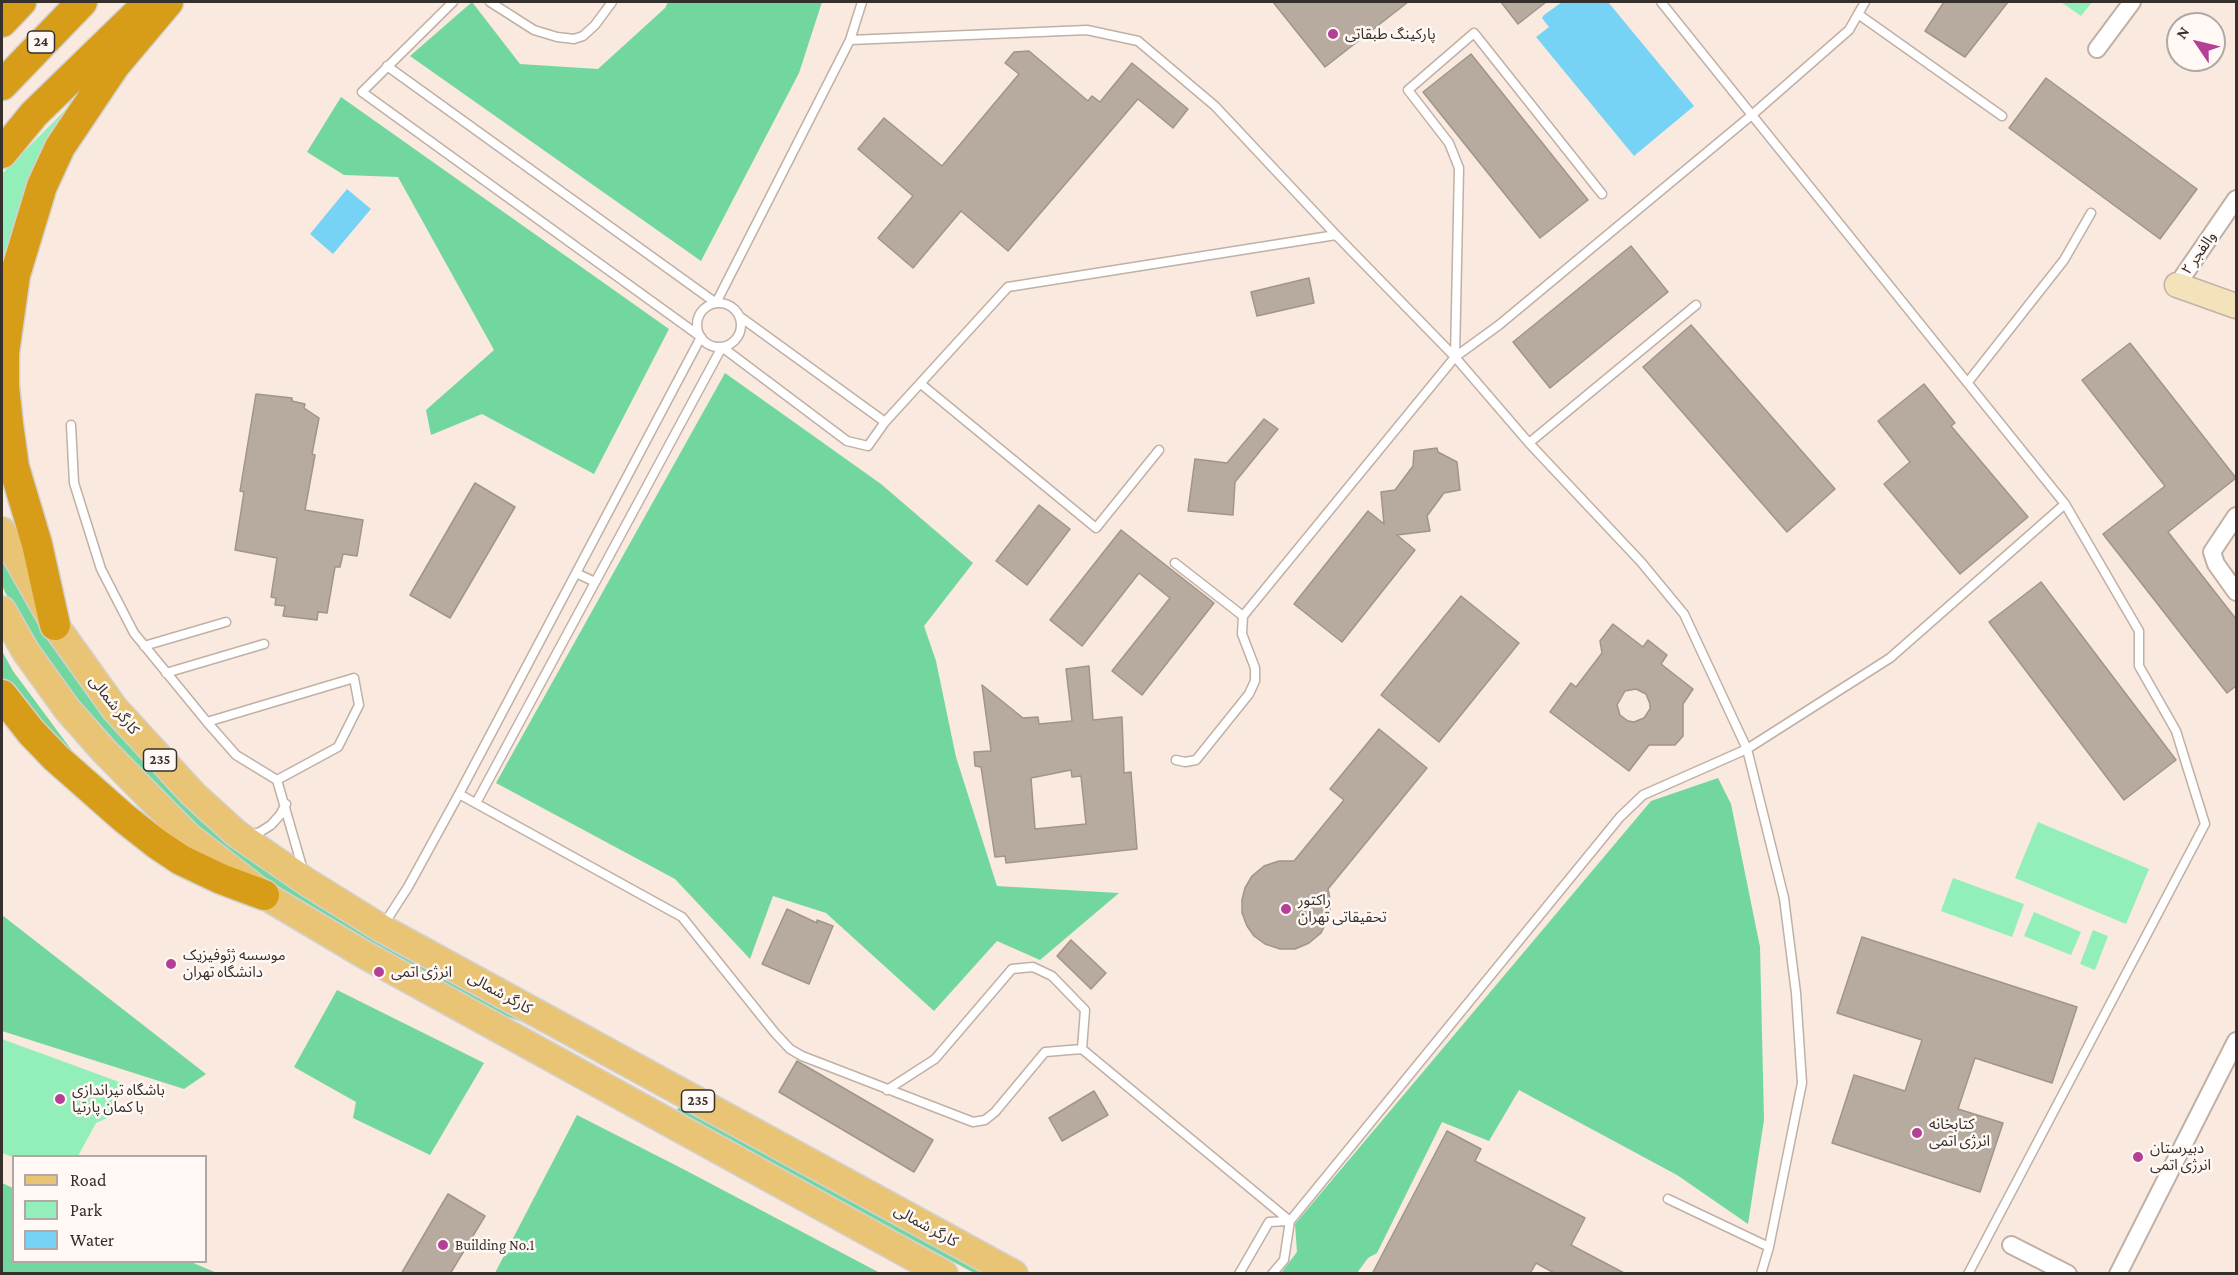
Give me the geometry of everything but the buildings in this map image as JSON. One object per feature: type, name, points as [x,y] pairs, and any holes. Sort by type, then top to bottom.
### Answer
[{"type":"highway","points":[[2,22],[21,2]]},
{"type":"highway","name":"24","points":[[2,84],[82,2]]},
{"type":"highway","points":[[2,153],[34,114],[77,71],[153,2]]},
{"type":"highway","points":[[55,625],[37,544],[14,467],[6,405],[4,353],[15,275],[39,195],[60,147],[115,65],[168,2]]},
{"type":"highway","points":[[2,695],[31,732],[56,758],[117,812],[158,844],[181,860],[264,895]]},
{"type":"main road","name":"کارگر شمالی","points":[[2,531],[55,625],[115,709],[193,794],[240,837],[381,928],[1014,1274]]},
{"type":"main road","name":"کارگر شمالی","points":[[2,610],[27,652],[67,709],[104,751],[188,836],[264,895],[365,955],[944,1274]]},
{"type":"main road","points":[[570,1068],[585,1039]]},
{"type":"street","points":[[2097,49],[2132,2]]},
{"type":"street","name":"والفجر ۲","points":[[2236,200],[2177,285],[2236,306]]},
{"type":"street","points":[[2236,516],[2214,546],[2212,556],[2236,592]]},
{"type":"street","points":[[2118,1274],[2236,1041]]},
{"type":"street","points":[[2011,1245],[2068,1274]]},
{"type":"lane","points":[[453,2],[362,92],[710,345],[722,347],[847,441],[868,446],[885,422],[1008,287],[1336,235]]},
{"type":"lane","points":[[490,2],[534,30],[574,39],[583,36],[595,25],[612,2]]},
{"type":"lane","points":[[716,303],[850,40],[862,2]]},
{"type":"lane","points":[[1661,2],[2065,504],[2139,631],[2139,666],[2176,731],[2205,824],[1968,1274]]},
{"type":"lane","points":[[1176,760],[1185,762],[1196,760],[1250,694],[1255,681],[1255,668],[1242,634],[1243,616],[1455,357],[1499,325],[1753,114],[1849,30],[1865,2]]},
{"type":"lane","points":[[1858,14],[2002,116]]},
{"type":"lane","points":[[850,40],[1087,30],[1138,41],[1215,106],[1455,357],[1529,443],[1641,562],[1684,614],[1747,749],[1784,898],[1796,993],[1802,1083],[1769,1247],[1761,1274]]},
{"type":"lane","points":[[1455,357],[1459,168],[1449,143],[1408,90],[1474,33],[1602,194]]},
{"type":"lane","points":[[387,66],[716,303]]},
{"type":"lane","points":[[1968,382],[2064,260],[2091,213]]},
{"type":"lane","points":[[701,337],[698,330],[699,316],[709,305],[716,303],[730,305],[740,316],[885,422]]},
{"type":"lane","points":[[1529,443],[1696,305]]},
{"type":"lane","points":[[476,802],[722,347],[738,336],[740,316]]},
{"type":"lane","points":[[381,928],[408,887],[459,794],[701,337]]},
{"type":"lane","points":[[921,384],[1095,528],[1158,450]]},
{"type":"lane","points":[[71,425],[74,483],[101,569],[134,633],[236,756],[277,780],[286,804],[307,882]]},
{"type":"lane","points":[[1272,1274],[1284,1260],[1290,1221],[1620,817],[1643,795],[1747,749],[1890,658],[2065,504]]},
{"type":"lane","points":[[1175,562],[1243,616]]},
{"type":"lane","points":[[576,573],[595,582]]},
{"type":"lane","points":[[144,646],[226,621]]},
{"type":"lane","points":[[166,673],[264,644]]},
{"type":"lane","points":[[207,722],[354,678],[359,705],[338,747],[277,780]]},
{"type":"lane","points":[[459,794],[682,917],[775,1033],[790,1049],[802,1056],[972,1122],[985,1120],[995,1112],[1045,1052],[1082,1049],[1290,1221]]},
{"type":"lane","points":[[240,837],[260,832],[272,825],[286,804]]},
{"type":"lane","points":[[887,1090],[935,1059],[1012,969],[1033,967],[1052,976],[1086,1011],[1082,1049]]},
{"type":"lane","points":[[1668,1199],[1769,1247]]},
{"type":"lane","points":[[1239,1274],[1269,1222],[1290,1221]]},
{"type":"green space","points":[[472,2],[520,64],[598,69],[665,8],[668,2],[822,2],[799,73],[701,261],[410,56]]},
{"type":"green space","points":[[2061,2],[2092,2],[2081,16]]},
{"type":"green space","points":[[80,95],[2,311],[2,174]]},
{"type":"green space","points":[[341,97],[669,329],[594,474],[482,414],[431,435],[426,410],[494,350],[398,177],[344,175],[307,152]]},
{"type":"green space","points":[[725,373],[881,484],[973,563],[924,626],[936,661],[956,757],[997,886],[1119,893],[1040,960],[997,941],[934,1011],[826,913],[773,896],[750,959],[675,879],[496,783]]},
{"type":"green space","points":[[2,557],[54,647],[106,716],[164,781],[544,1030],[482,1007],[295,902],[196,828],[83,710],[5,592],[2,585]]},
{"type":"green space","points":[[2,651],[13,671],[73,752],[107,789],[2,681]]},
{"type":"green space","points":[[1718,778],[1731,804],[1760,947],[1764,1120],[1748,1224],[1677,1175],[1519,1090],[1489,1141],[1442,1122],[1377,1253],[1368,1258],[1357,1273],[1281,1273],[1297,1252],[1295,1224],[1651,801]]},
{"type":"green space","points":[[2038,822],[2149,869],[2126,924],[2015,878]]},
{"type":"green space","points":[[1953,878],[2024,904],[2012,937],[1941,911]]},
{"type":"green space","points":[[2034,912],[2081,932],[2071,955],[2024,936]]},
{"type":"green space","points":[[2,915],[206,1074],[184,1089],[2,1031]]},
{"type":"green space","points":[[2093,930],[2108,936],[2095,970],[2080,964]]},
{"type":"green space","points":[[337,990],[484,1063],[430,1155],[353,1118],[356,1102],[294,1067]]},
{"type":"green space","name":"باشگاه تیراندازی با کمان پارتیا","points":[[2,1039],[122,1083],[114,1115],[96,1123],[79,1155],[12,1157],[2,1153]]},
{"type":"green space","points":[[684,1099],[1002,1273],[974,1273],[826,1193],[677,1110]]},
{"type":"green space","points":[[577,1115],[685,1170],[880,1273],[495,1273]]},
{"type":"green space","points":[[2,1183],[12,1188],[12,1263],[193,1263],[217,1273],[2,1273]]},
{"type":"water","points":[[1562,2],[1608,2],[1694,106],[1634,156],[1536,37],[1549,27],[1542,18],[1544,15]]},
{"type":"water","points":[[347,189],[371,209],[333,254],[310,234]]},
{"type":"place","name":"پارکینگ طبقاتی","points":[[1333,34]]},
{"type":"place","name":"راکتور تحقیقاتی تهران","points":[[1286,909]]},
{"type":"place","name":"موسسه ژئوفیزیک دانشگاه تهران","points":[[171,964]]},
{"type":"place","name":"انرژی اتمی","points":[[379,972]]},
{"type":"place","name":"باشگاه تیراندازی با کمان پارتیا","points":[[60,1099]]},
{"type":"place","name":"کتابخانه انرژی اتمی","points":[[1917,1133]]},
{"type":"place","name":"دبیرستان انرژی اتمی","points":[[2138,1157]]},
{"type":"place","name":"Building No.1","points":[[443,1245]]}]
